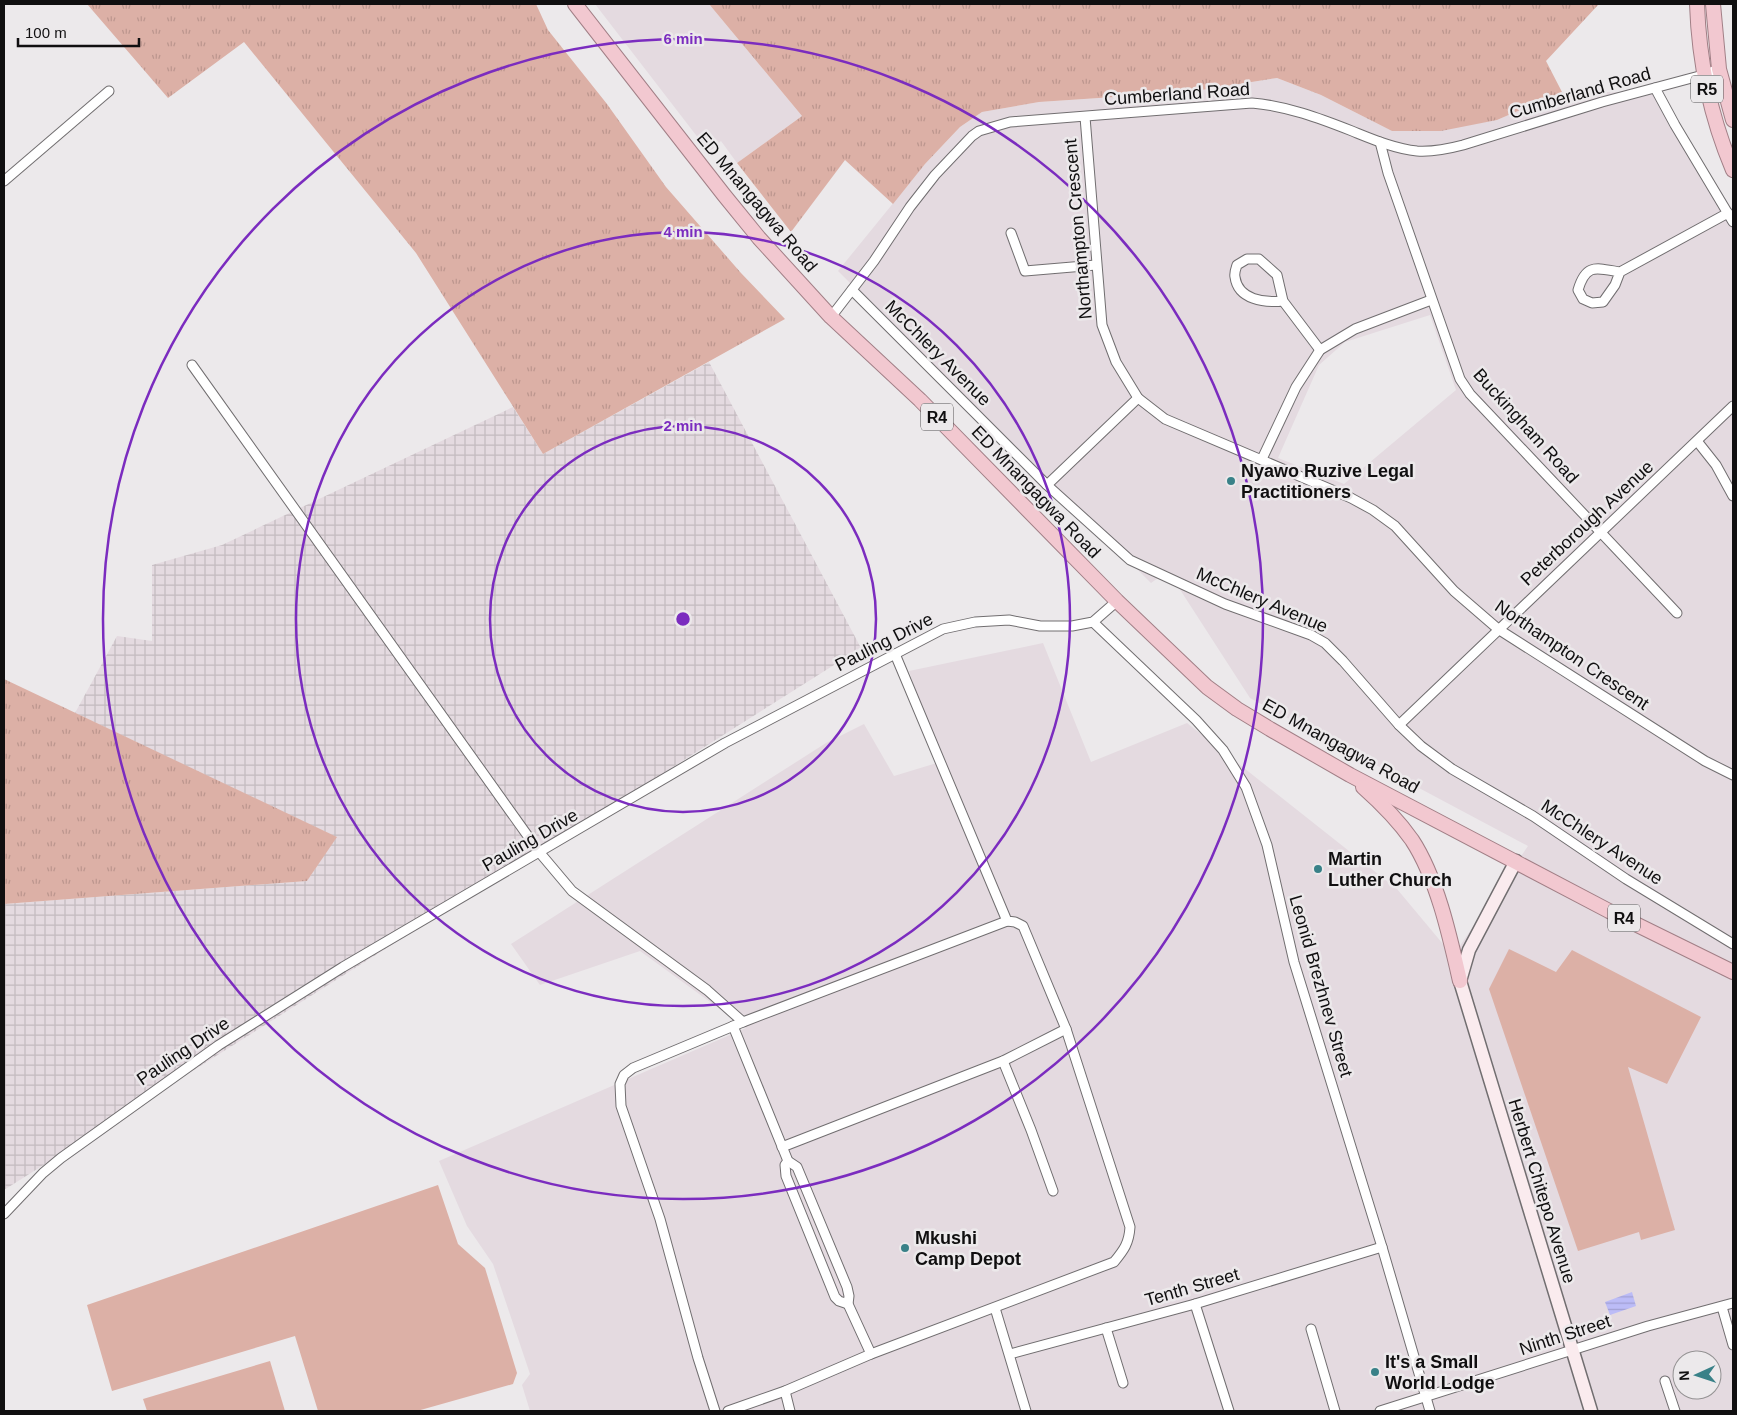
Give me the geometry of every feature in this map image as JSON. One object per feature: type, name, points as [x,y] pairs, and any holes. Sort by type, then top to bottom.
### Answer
[{"type":"highway","name":"ED Mnangagwa Road","points":[[575,4],[729,202],[831,317],[920,400],[1117,602],[1206,687],[1270,729],[1350,775],[1516,861]]},
{"type":"highway","name":"R5","points":[[1696,4],[1703,75],[1718,130],[1733,170]]},
{"type":"highway","name":"R5","points":[[1713,4],[1719,69],[1733,120]]},
{"type":"highway","points":[[1350,775],[1393,816],[1412,842],[1426,866],[1449,930],[1460,981]]},
{"type":"highway","name":"R4","points":[[1516,861],[1609,911],[1733,972]]},
{"type":"main road","points":[[1460,981],[1469,950],[1516,861]]},
{"type":"main road","name":"Herbert Chitepo Avenue","points":[[1460,981],[1591,1411]]},
{"type":"street","name":"Cumberland Road","points":[[831,317],[910,207],[936,175],[972,136],[979,131],[1010,122],[1235,104],[1269,105],[1289,109],[1330,122],[1380,142],[1415,151],[1428,152],[1447,149],[1719,69]]},
{"type":"street","points":[[1655,88],[1674,125],[1733,222]]},
{"type":"street","points":[[4,181],[109,92]]},
{"type":"street","name":"Northampton Crescent","points":[[1084,117],[1102,325],[1116,362],[1138,398],[1164,419],[1262,459],[1374,510],[1394,526],[1454,591],[1498,629],[1705,761],[1733,775]]},
{"type":"street","name":"Buckingham Road","points":[[1380,142],[1388,173],[1460,379],[1470,394],[1677,612]]},
{"type":"street","points":[[1620,272],[1615,285],[1602,302],[1592,303],[1583,299],[1578,290],[1582,277],[1588,271],[1596,269],[1620,272],[1728,213]]},
{"type":"street","points":[[1011,233],[1025,271],[1096,265]]},
{"type":"street","points":[[1283,301],[1272,303],[1258,301],[1246,295],[1240,288],[1235,276],[1236,265],[1247,259],[1259,259],[1277,275],[1283,301],[1320,350]]},
{"type":"street","name":"McChlery Avenue","points":[[852,290],[1047,486],[1130,560],[1225,604],[1311,634],[1325,642],[1399,725],[1421,746],[1452,769],[1532,816],[1626,879],[1733,944]]},
{"type":"street","points":[[1262,459],[1296,387],[1320,350],[1355,329],[1431,300]]},
{"type":"street","points":[[192,365],[540,853],[572,891],[707,990],[743,1022]]},
{"type":"street","points":[[1047,486],[1138,398]]},
{"type":"street","name":"Peterborough Avenue","points":[[1399,725],[1733,406]]},
{"type":"street","points":[[1697,441],[1716,464],[1733,496]]},
{"type":"street","points":[[1093,622],[1117,602]]},
{"type":"street","name":"Pauling Drive","points":[[4,1214],[43,1173],[61,1158],[219,1045],[343,967],[725,743],[944,629],[975,622],[1009,620],[1040,626],[1072,626],[1093,622]]},
{"type":"street","name":"Leonid Brezhnev Street","points":[[1093,622],[1196,720],[1223,750],[1246,788],[1267,845],[1294,962],[1382,1247],[1430,1411]]},
{"type":"street","points":[[895,654],[1007,921]]},
{"type":"street","points":[[715,1411],[698,1358],[660,1219],[621,1106],[620,1084],[624,1075],[633,1068],[733,1026],[1007,921],[1023,926],[1066,1029],[1130,1227],[1129,1239],[1125,1249],[1114,1262],[871,1354],[785,1391],[728,1411]]},
{"type":"street","points":[[733,1026],[788,1161],[797,1167],[849,1292],[848,1304],[871,1354]]},
{"type":"street","points":[[782,1146],[1003,1061],[1066,1029]]},
{"type":"street","points":[[1003,1061],[1053,1191]]},
{"type":"street","points":[[788,1161],[785,1165],[786,1176],[835,1297],[839,1302],[848,1304]]},
{"type":"street","name":"Tenth Street","points":[[1010,1354],[1195,1304],[1382,1247]]},
{"type":"street","points":[[818,1254],[830,1248]]},
{"type":"street","name":"Ninth Street","points":[[1380,1411],[1648,1326],[1733,1303]]},
{"type":"street","points":[[1195,1304],[1229,1411]]},
{"type":"street","points":[[1722,1307],[1733,1345]]},
{"type":"street","points":[[995,1308],[1026,1411]]},
{"type":"street","points":[[1106,1328],[1123,1383]]},
{"type":"street","points":[[1311,1329],[1335,1411]]},
{"type":"street","points":[[1665,1380],[1675,1411]]},
{"type":"street","points":[[785,1391],[790,1411]]},
{"type":"shaded area","points":[[595,4],[709,4],[802,116],[737,163],[721,141],[709,152]]},
{"type":"shaded area","points":[[1277,78],[1321,95],[1392,131],[1432,131],[1497,120],[1562,92],[1661,92],[1733,215],[1733,1411],[530,1411],[522,1385],[530,1374],[493,1264],[467,1226],[439,1161],[746,1028],[640,951],[540,985],[511,944],[826,743],[864,724],[894,776],[940,762],[909,671],[1043,643],[1091,762],[1187,723],[1397,889],[1453,956],[1528,846],[1250,698],[1168,571],[1151,583],[838,271],[925,164],[960,127],[982,112],[1039,102],[1189,92]],"holes":[[[1430,315],[1456,390],[1344,484],[1278,458],[1319,365],[1345,342]]]},
{"type":"shaded area","points":[[709,362],[861,648],[4,1190],[4,904],[307,881],[336,837],[75,713],[117,636],[152,641],[152,565],[222,545],[513,407],[543,454]]},
{"type":"green space","points":[[87,4],[536,4],[548,30],[607,104],[666,187],[741,273],[785,319],[543,454],[416,253],[244,42],[168,98]]},
{"type":"green space","points":[[709,4],[1599,4],[1546,61],[1562,92],[1497,120],[1441,131],[1392,131],[1321,95],[1277,78],[1189,92],[1039,102],[982,112],[960,127],[925,164],[893,204],[845,160],[791,232],[737,163],[802,116]]},
{"type":"green space","points":[[4,679],[337,837],[307,881],[4,904]]},
{"type":"green space","points":[[1509,949],[1556,972],[1572,950],[1701,1017],[1667,1084],[1628,1067],[1675,1230],[1641,1240],[1639,1232],[1578,1251],[1489,989]]},
{"type":"green space","points":[[438,1185],[458,1244],[485,1268],[517,1373],[513,1384],[417,1411],[318,1411],[295,1336],[112,1391],[87,1305]]},
{"type":"green space","points":[[270,1361],[285,1411],[147,1411],[143,1399]]},
{"type":"water","points":[[1632,1292],[1636,1306],[1610,1315],[1605,1302]]},
{"type":"place","name":"Nyawo Ruzive Legal Practitioners","points":[[1231,481]]},
{"type":"place","name":"Martin Luther Church","points":[[1318,869]]},
{"type":"place","name":"Mkushi Camp Depot","points":[[905,1248]]},
{"type":"place","name":"It's a Small World Lodge","points":[[1375,1372]]}]
